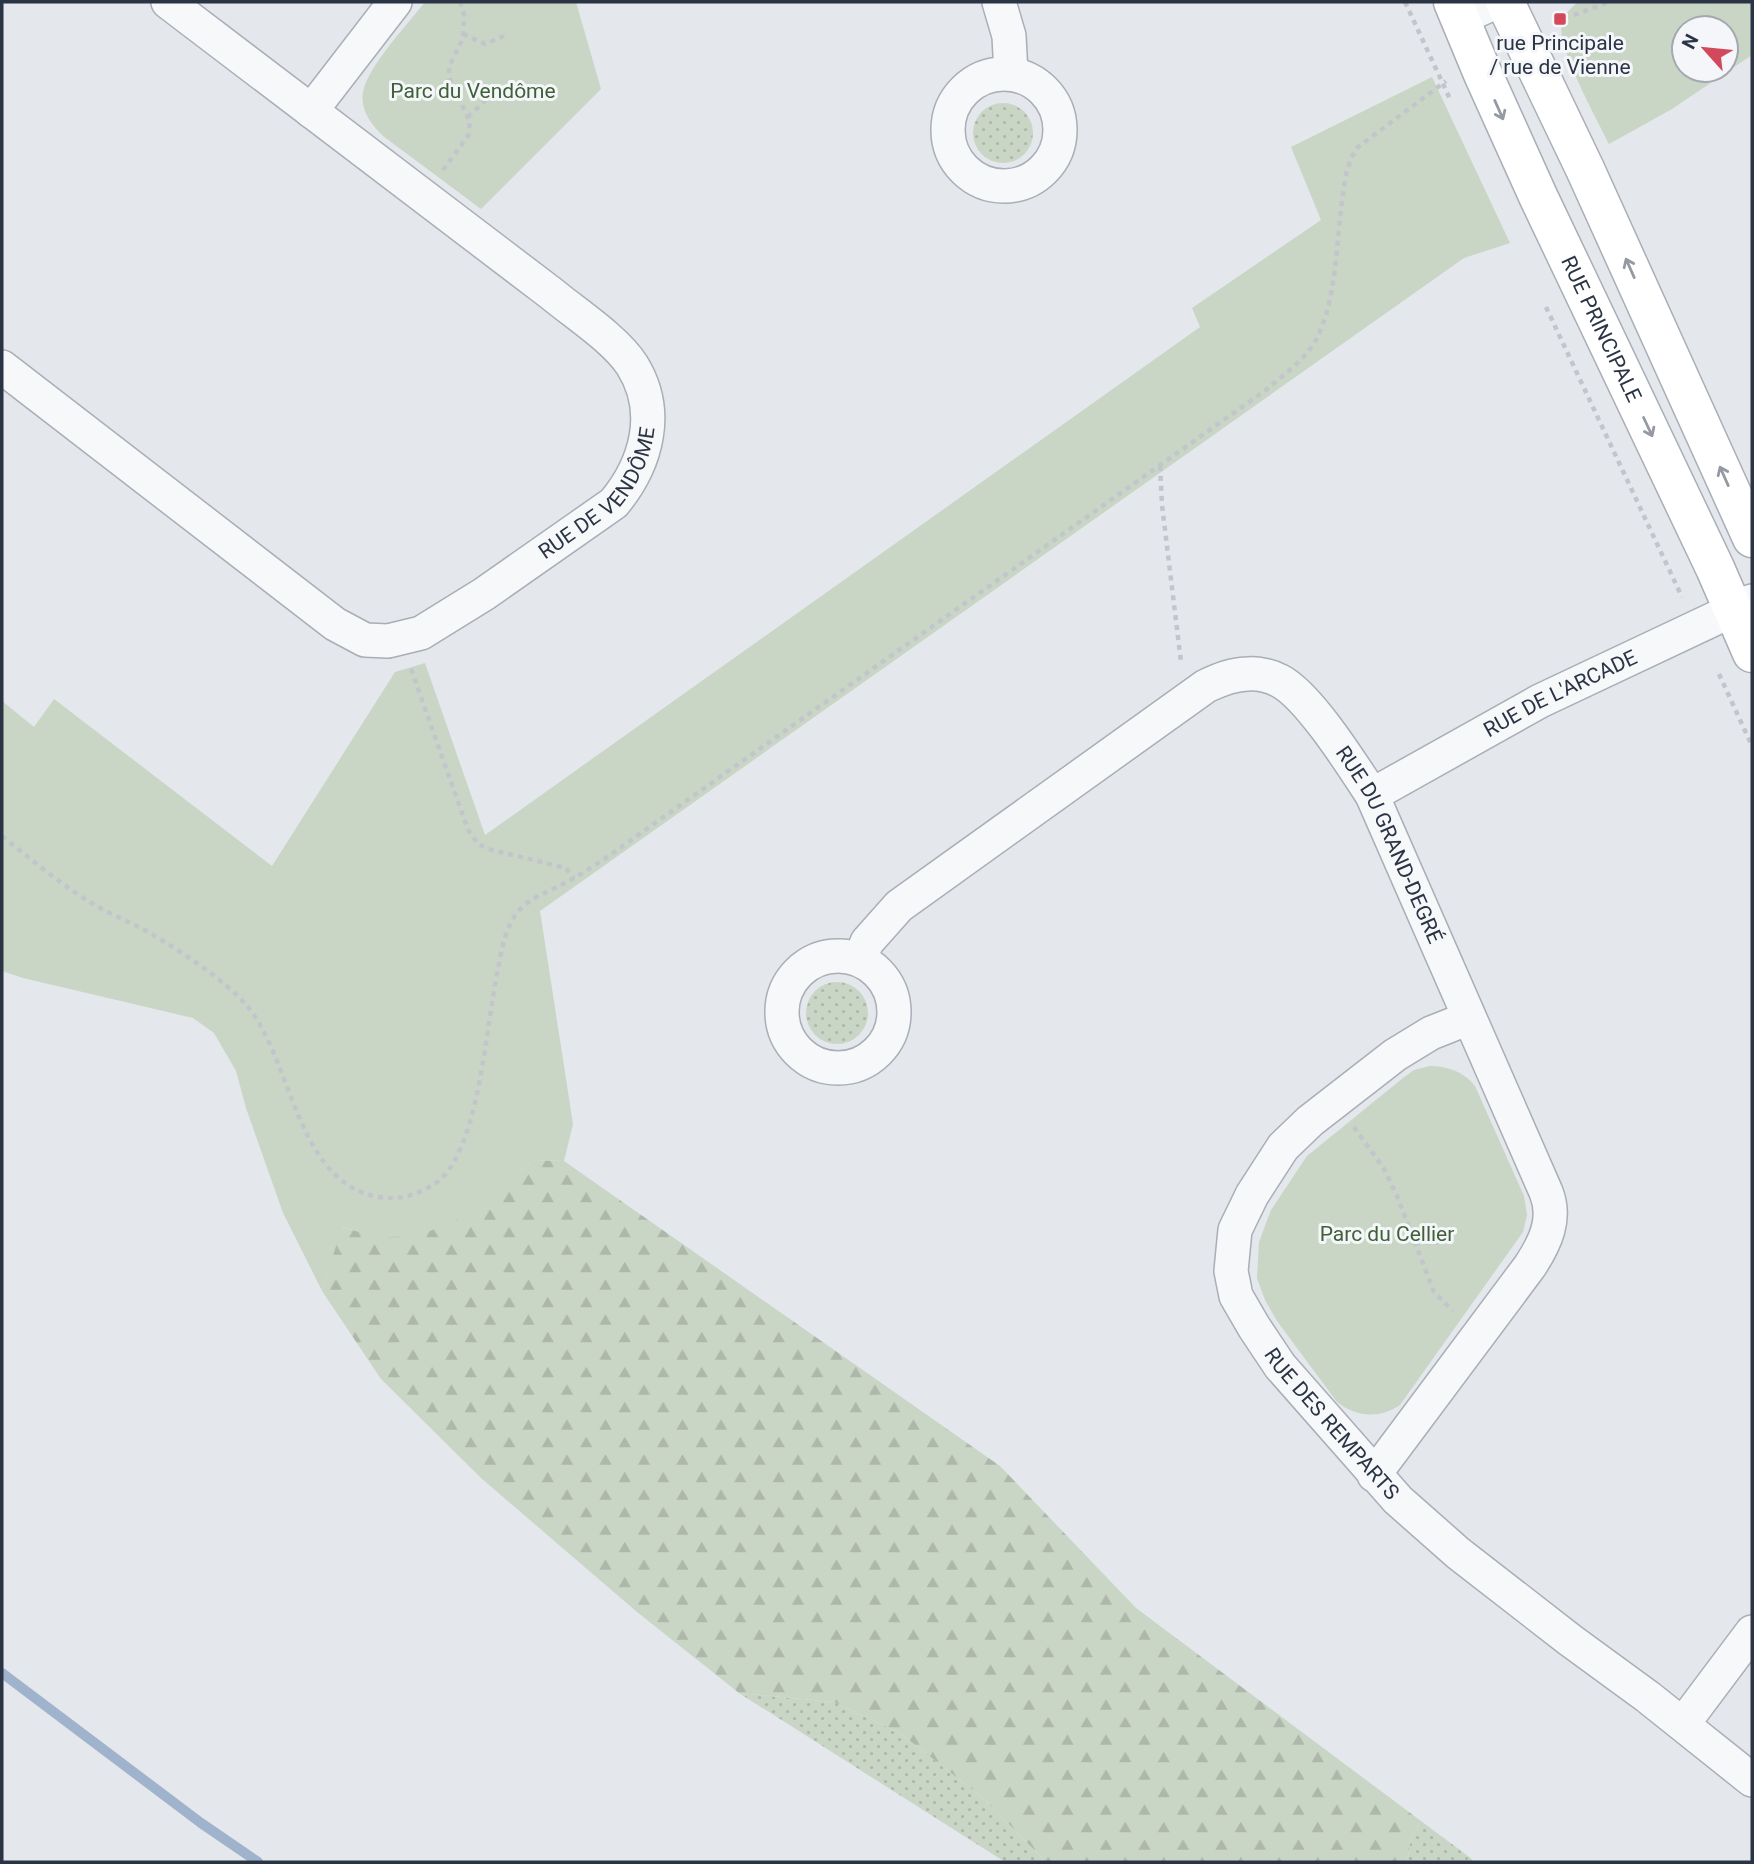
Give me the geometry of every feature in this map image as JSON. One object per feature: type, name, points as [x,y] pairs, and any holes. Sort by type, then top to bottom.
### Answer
[{"type":"street","name":"RUE DE VENDÔME","points":[[2,367],[335,624],[365,639],[388,641],[421,633],[484,594],[614,503],[627,488],[638,466],[649,427],[648,407],[643,387],[631,363],[611,343],[552,294],[168,2]]},
{"type":"street","points":[[311,111],[395,2]]},
{"type":"street","points":[[999,2],[1010,36],[1011,74]]},
{"type":"street","points":[[1457,10],[1496,2]]},
{"type":"street","points":[[1505,2],[1585,169],[1752,538]]},
{"type":"street","name":"RUE PRINCIPALE","points":[[1457,10],[1538,196],[1743,605],[1752,653]]},
{"type":"street","name":"RUE DE L'ARCADE","points":[[1372,795],[1540,701],[1743,605]]},
{"type":"street","name":"RUE DU GRAND-DEGRÉ","points":[[860,959],[867,942],[899,906],[1206,686],[1221,679],[1249,673],[1280,681],[1292,690],[1336,742],[1372,795],[1550,1201],[1550,1222],[1542,1248],[1374,1475]]},
{"type":"street","name":"RUE DES REMPARTS","points":[[1469,1018],[1431,1033],[1395,1055],[1283,1147],[1252,1195],[1235,1230],[1231,1271],[1236,1296],[1280,1366],[1398,1500],[1450,1546],[1752,1780]]},
{"type":"street","points":[[1683,1724],[1752,1632]]},
{"type":"path","points":[[439,176],[468,136],[470,122],[449,77],[449,67],[463,34],[464,14],[460,2]]},
{"type":"path","points":[[1555,22],[1609,2]]},
{"type":"path","points":[[463,34],[485,44],[504,36]]},
{"type":"path","points":[[2,836],[52,877],[97,906],[140,927],[219,979],[249,1008],[309,1138],[332,1173],[359,1191],[376,1197],[399,1198],[430,1187],[446,1174],[464,1141],[473,1109],[505,934],[526,903],[574,879],[648,828],[1266,390],[1302,359],[1318,338],[1325,317],[1349,162],[1358,147],[1443,83]]},
{"type":"path","points":[[468,117],[495,91],[500,97]]},
{"type":"path","points":[[1160,465],[1162,505],[1182,673]]},
{"type":"path","points":[[1714,663],[1752,746]]},
{"type":"path","points":[[411,669],[468,830],[479,845],[566,868],[574,879]]},
{"type":"path","points":[[1349,1121],[1384,1169],[1404,1211],[1434,1292],[1462,1319]]},
{"type":"path","points":[[1415,1243],[1439,1241]]},
{"type":"green space","name":"Parc du Vendôme","points":[[425,2],[576,2],[601,89],[481,209],[383,136],[371,122],[363,105],[363,92],[372,70]]},
{"type":"green space","points":[[1578,2],[1752,2],[1752,55],[1740,63],[1740,14],[1670,14],[1670,84],[1709,84],[1672,109],[1609,144],[1565,48],[1562,23],[1566,14]]},
{"type":"green space","points":[[1432,77],[1510,243],[1464,258],[540,911],[573,1124],[564,1161],[534,1160],[466,1214],[429,1231],[408,1236],[384,1237],[342,1227],[322,1291],[283,1213],[246,1108],[236,1071],[214,1033],[193,1018],[2,971],[2,701],[34,727],[54,699],[272,866],[395,672],[425,663],[485,835],[1200,327],[1192,308],[1321,220],[1291,147]]},
{"type":"green space","points":[[997,103],[1009,103],[1028,116],[1033,133],[1031,145],[1020,158],[1009,163],[997,163],[978,150],[973,139],[973,127],[986,108]]},
{"type":"green space","points":[[837,982],[849,984],[859,991],[866,1001],[866,1025],[859,1035],[849,1042],[837,1044],[825,1042],[815,1035],[808,1025],[806,1013],[808,1001],[815,991],[825,984]]},
{"type":"green space","name":"Parc du Cellier","points":[[1430,1066],[1455,1071],[1475,1086],[1524,1196],[1527,1215],[1523,1232],[1400,1405],[1384,1413],[1360,1413],[1337,1402],[1277,1321],[1257,1278],[1259,1242],[1271,1210],[1307,1156],[1403,1078],[1414,1070]]},
{"type":"green space","points":[[534,1160],[564,1161],[1000,1466],[1136,1608],[1421,1821],[1411,1839],[1407,1862],[1046,1862],[983,1798],[900,1733],[834,1702],[739,1693],[637,1612],[481,1478],[381,1379],[322,1291],[341,1227],[381,1237],[499,1187]]},
{"type":"green space","points":[[739,1693],[834,1702],[900,1733],[983,1798],[1046,1862],[1005,1862]]},
{"type":"green space","points":[[1421,1821],[1472,1859],[1471,1862],[1407,1862],[1411,1839]]},
{"type":"waterway","points":[[2,1673],[201,1823],[258,1862]]},
{"type":"place","name":"rue Principale / rue de Vienne","points":[[1560,19]]}]
